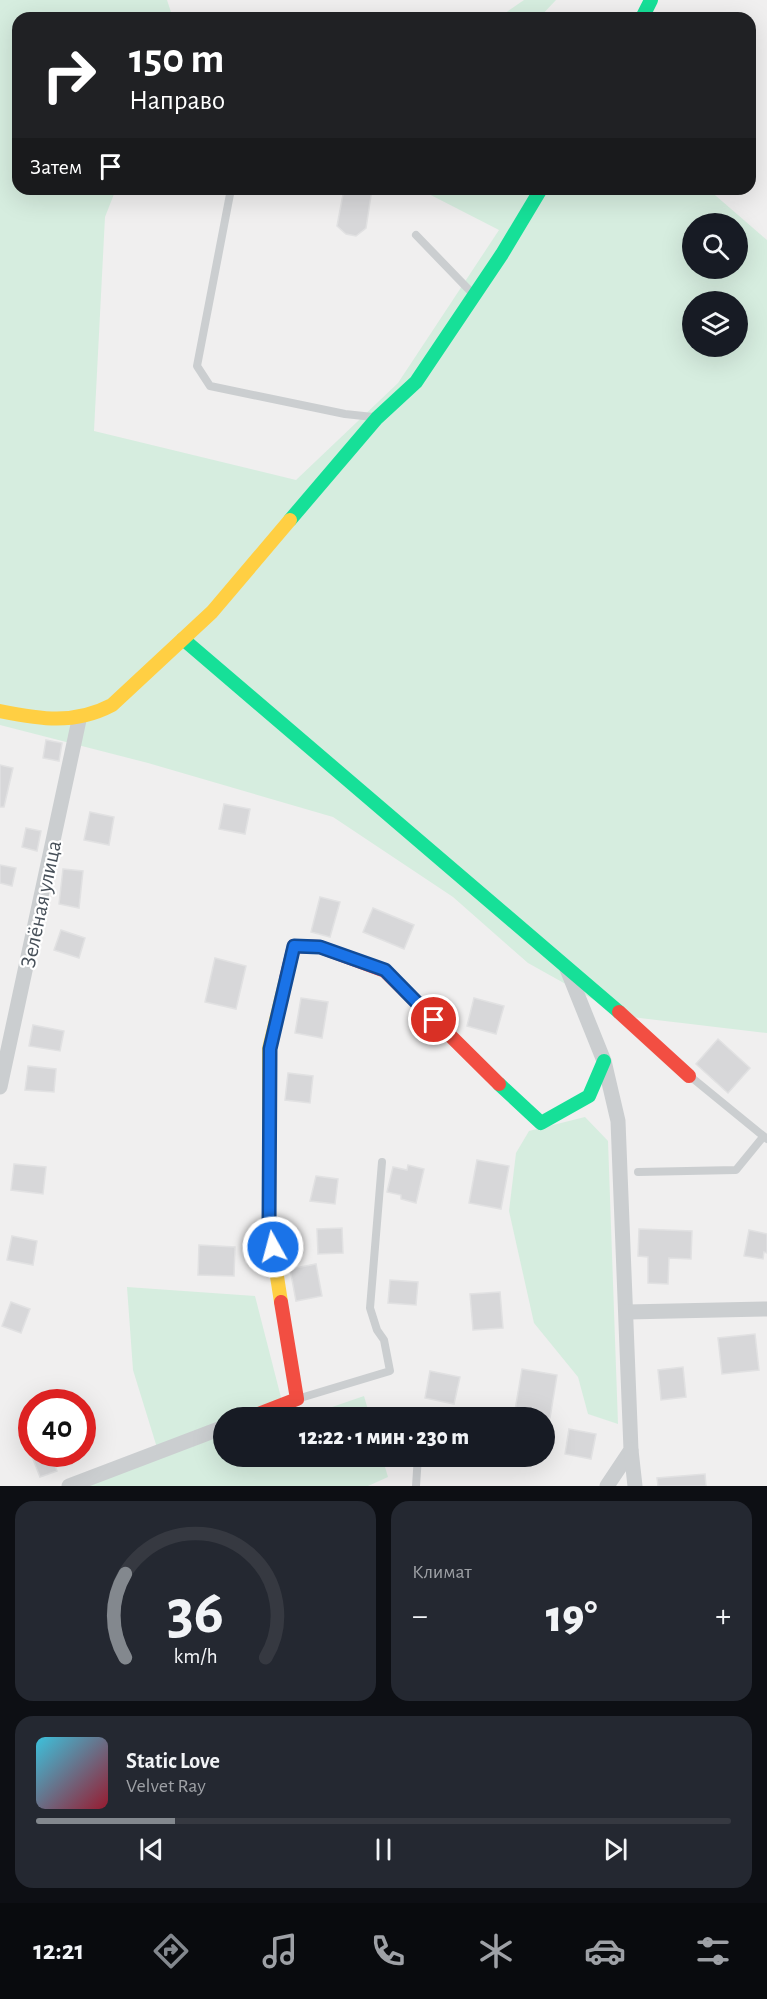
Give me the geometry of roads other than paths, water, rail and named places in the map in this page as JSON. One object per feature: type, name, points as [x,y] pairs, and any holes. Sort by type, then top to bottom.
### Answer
[{"type":"street","points":[[0,711],[44,718],[79,720],[113,706],[212,612],[377,418],[416,382],[537,195]]},
{"type":"street","points":[[183,639],[689,1076]]},
{"type":"street","name":"Зелёная улица","points":[[0,1087],[79,720]]},
{"type":"street","points":[[276,1407],[297,1399],[269,1225],[270,1049],[294,946],[320,947],[385,970],[483,1070],[542,1123],[589,1095],[604,1061]]},
{"type":"street","points":[[567,969],[604,1061],[618,1121],[631,1450],[635,1486]]},
{"type":"street","points":[[627,1312],[767,1309]]},
{"type":"street","points":[[69,1486],[213,1431]]},
{"type":"street","points":[[607,1486],[631,1450]]},
{"type":"lane","points":[[230,195],[197,366],[210,386],[345,414],[377,418]]},
{"type":"lane","points":[[416,235],[474,295]]},
{"type":"lane","points":[[638,1172],[736,1170],[765,1138],[689,1076]]},
{"type":"lane","points":[[297,1399],[390,1371],[384,1340],[377,1330],[370,1308],[382,1162]]},
{"type":"lane","points":[[416,1486],[417,1467]]}]
